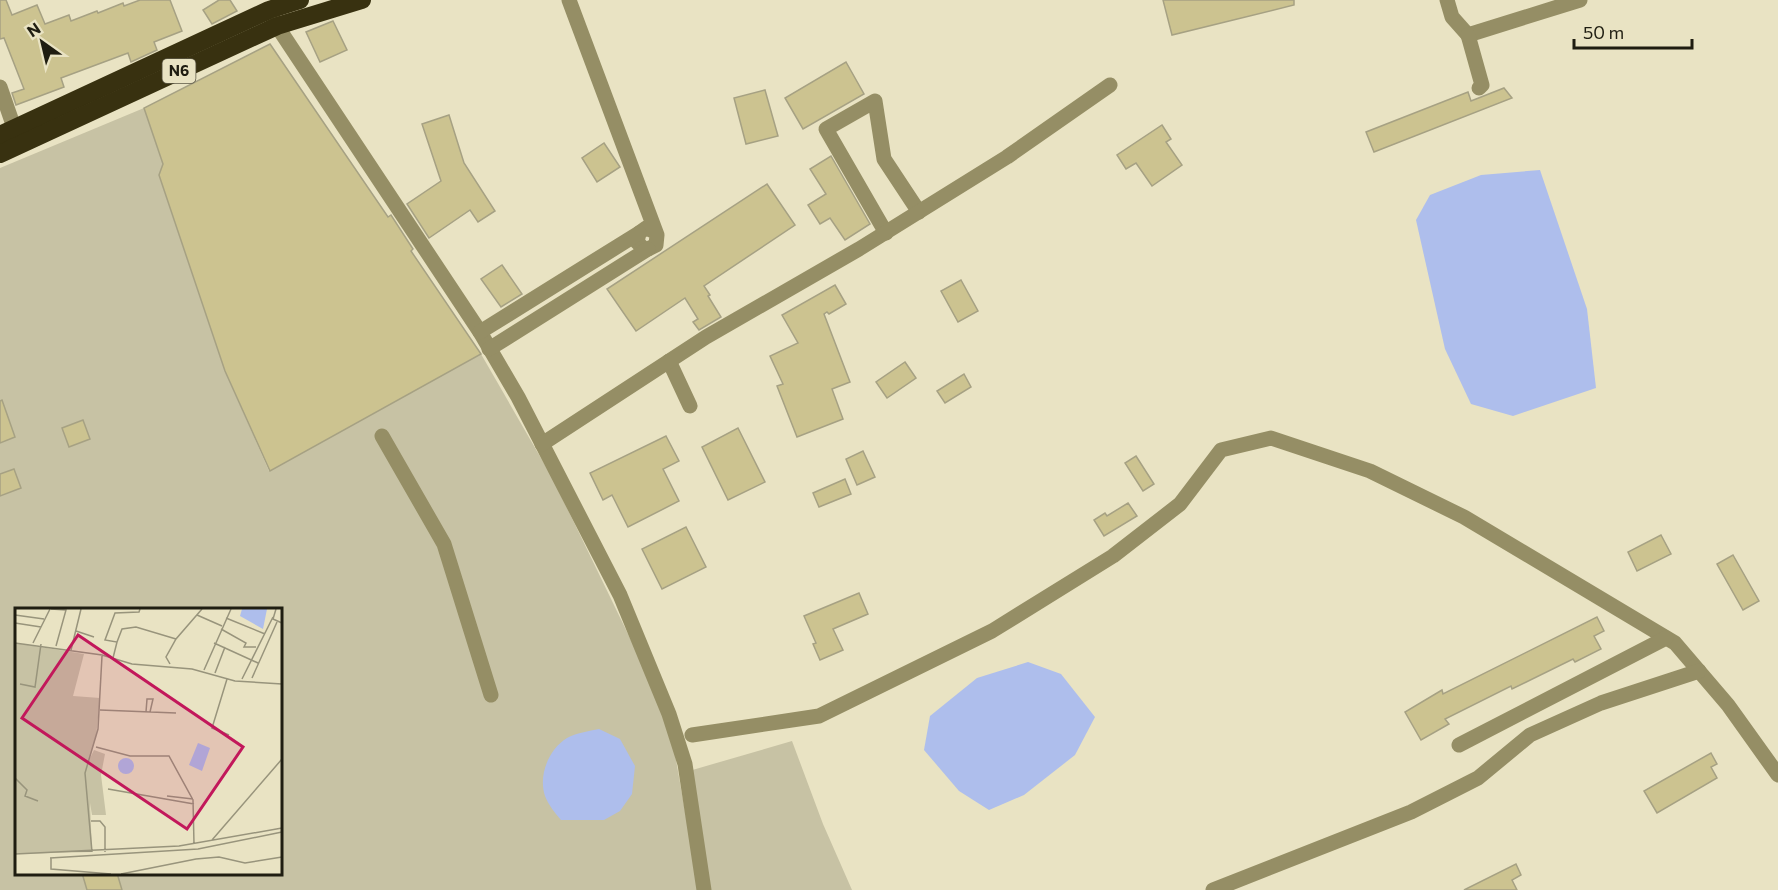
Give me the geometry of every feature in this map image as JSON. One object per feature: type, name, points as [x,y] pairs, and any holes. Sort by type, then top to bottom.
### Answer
[{"type":"highway","name":"N6","points":[[0,154],[11,136],[273,18],[300,0]]},
{"type":"highway","name":"N6","points":[[273,18],[362,0]]},
{"type":"street","points":[[489,348],[656,245],[657,236],[569,0]]},
{"type":"street","points":[[1447,0],[1452,18],[1468,36],[1482,85],[1479,88]]},
{"type":"street","points":[[1468,36],[1580,0]]},
{"type":"street","points":[[273,18],[480,332],[518,397],[620,595],[669,714],[685,764],[704,890]]},
{"type":"street","points":[[542,444],[706,337],[886,233],[1007,157],[1110,86]]},
{"type":"street","points":[[0,87],[11,136]]},
{"type":"street","points":[[886,233],[826,129],[875,101],[884,159],[919,212]]},
{"type":"street","points":[[480,332],[646,228],[655,232],[657,236]]},
{"type":"street","points":[[639,233],[637,237],[639,246],[648,249]]},
{"type":"street","points":[[669,362],[690,406]]},
{"type":"street","points":[[382,436],[444,544],[491,695]]},
{"type":"street","points":[[692,735],[819,716],[992,631],[1113,555],[1180,504],[1221,450],[1272,438],[1370,471],[1464,517],[1675,643],[1728,705],[1778,775]]},
{"type":"street","points":[[1459,745],[1666,638]]},
{"type":"street","points":[[1213,890],[1411,812],[1478,778],[1530,735],[1601,703],[1699,671]]},
{"type":"shaded area","points":[[144,108],[163,164],[159,175],[225,371],[269,471],[481,354],[553,479],[643,665],[671,732],[699,890],[0,890],[0,168]]},
{"type":"shaded area","points":[[792,741],[823,824],[852,890],[707,890],[689,771]]},
{"type":"water","points":[[1540,170],[1587,309],[1596,388],[1513,416],[1471,404],[1445,349],[1416,220],[1430,195],[1481,175]]},
{"type":"water","points":[[1028,662],[1061,674],[1095,717],[1075,755],[1024,795],[989,810],[959,791],[924,750],[930,716],[977,678]]},
{"type":"water","points":[[599,729],[620,739],[635,766],[632,794],[620,811],[604,820],[561,820],[550,805],[543,788],[547,763],[555,749],[567,738],[578,733]]},
{"type":"building","points":[[0,0],[6,0],[12,15],[37,5],[45,24],[69,15],[71,21],[123,3],[124,6],[140,0],[170,0],[182,31],[154,42],[157,50],[131,62],[128,53],[61,78],[64,87],[16,105],[12,93],[24,89],[4,38],[0,39]]},
{"type":"building","points":[[219,0],[230,0],[237,11],[212,24],[203,10]]},
{"type":"building","points":[[1163,0],[1294,0],[1294,5],[1172,35]]},
{"type":"building","points":[[333,21],[347,50],[320,62],[306,32]]},
{"type":"building","points":[[270,44],[388,217],[391,215],[413,249],[411,251],[481,354],[270,471],[225,371],[159,175],[163,164],[144,108]]},
{"type":"building","points":[[846,62],[864,94],[803,129],[785,98]]},
{"type":"building","points":[[1504,88],[1512,98],[1374,152],[1366,132],[1468,92],[1471,101]]},
{"type":"building","points":[[765,90],[778,136],[746,144],[734,98]]},
{"type":"building","points":[[449,115],[464,163],[495,211],[478,222],[470,210],[429,238],[407,204],[441,181],[422,124]]},
{"type":"building","points":[[1162,125],[1171,139],[1166,142],[1182,165],[1152,186],[1136,163],[1126,169],[1117,155]]},
{"type":"building","points":[[604,143],[620,167],[597,182],[582,158]]},
{"type":"building","points":[[831,156],[870,224],[845,240],[830,218],[820,224],[808,205],[826,194],[810,169]]},
{"type":"building","points":[[767,184],[795,225],[704,286],[721,317],[699,330],[693,322],[698,319],[685,298],[636,331],[607,289]]},
{"type":"building","points":[[502,265],[522,294],[501,307],[481,279]]},
{"type":"building","points":[[961,280],[978,311],[958,322],[941,291]]},
{"type":"building","points":[[835,285],[846,304],[829,314],[827,312],[824,314],[850,382],[832,389],[843,419],[797,437],[777,386],[783,384],[770,356],[798,343],[782,315]]},
{"type":"building","points":[[905,362],[916,378],[887,398],[876,382]]},
{"type":"building","points":[[964,374],[971,387],[945,403],[937,391]]},
{"type":"building","points":[[2,400],[15,437],[0,443],[0,401]]},
{"type":"building","points":[[83,420],[90,439],[69,447],[62,428]]},
{"type":"building","points":[[738,428],[765,482],[728,500],[702,447]]},
{"type":"building","points":[[666,436],[679,461],[663,469],[679,501],[628,527],[612,495],[603,500],[590,473]]},
{"type":"building","points":[[863,451],[875,477],[857,485],[846,459]]},
{"type":"building","points":[[1136,456],[1154,484],[1143,491],[1125,463]]},
{"type":"building","points":[[14,469],[21,488],[0,496],[0,474]]},
{"type":"building","points":[[845,479],[851,494],[819,507],[813,493]]},
{"type":"building","points":[[1128,503],[1137,516],[1104,536],[1094,520],[1105,513],[1107,516]]},
{"type":"building","points":[[686,527],[706,567],[662,589],[642,549]]},
{"type":"building","points":[[1661,535],[1671,554],[1637,571],[1628,552]]},
{"type":"building","points":[[1733,555],[1759,601],[1743,610],[1717,564]]},
{"type":"building","points":[[859,593],[868,614],[833,629],[843,650],[820,660],[813,644],[816,643],[804,616]]},
{"type":"building","points":[[1597,617],[1604,631],[1594,636],[1601,649],[1575,662],[1573,659],[1512,689],[1511,686],[1445,719],[1449,724],[1421,740],[1405,712],[1442,690],[1443,694]]},
{"type":"building","points":[[1711,753],[1717,764],[1711,767],[1717,778],[1657,813],[1644,791]]},
{"type":"building","points":[[1516,864],[1521,875],[1512,880],[1517,890],[1464,890]]},
{"type":"building","points":[[83,875],[118,875],[122,890],[87,890]]}]
